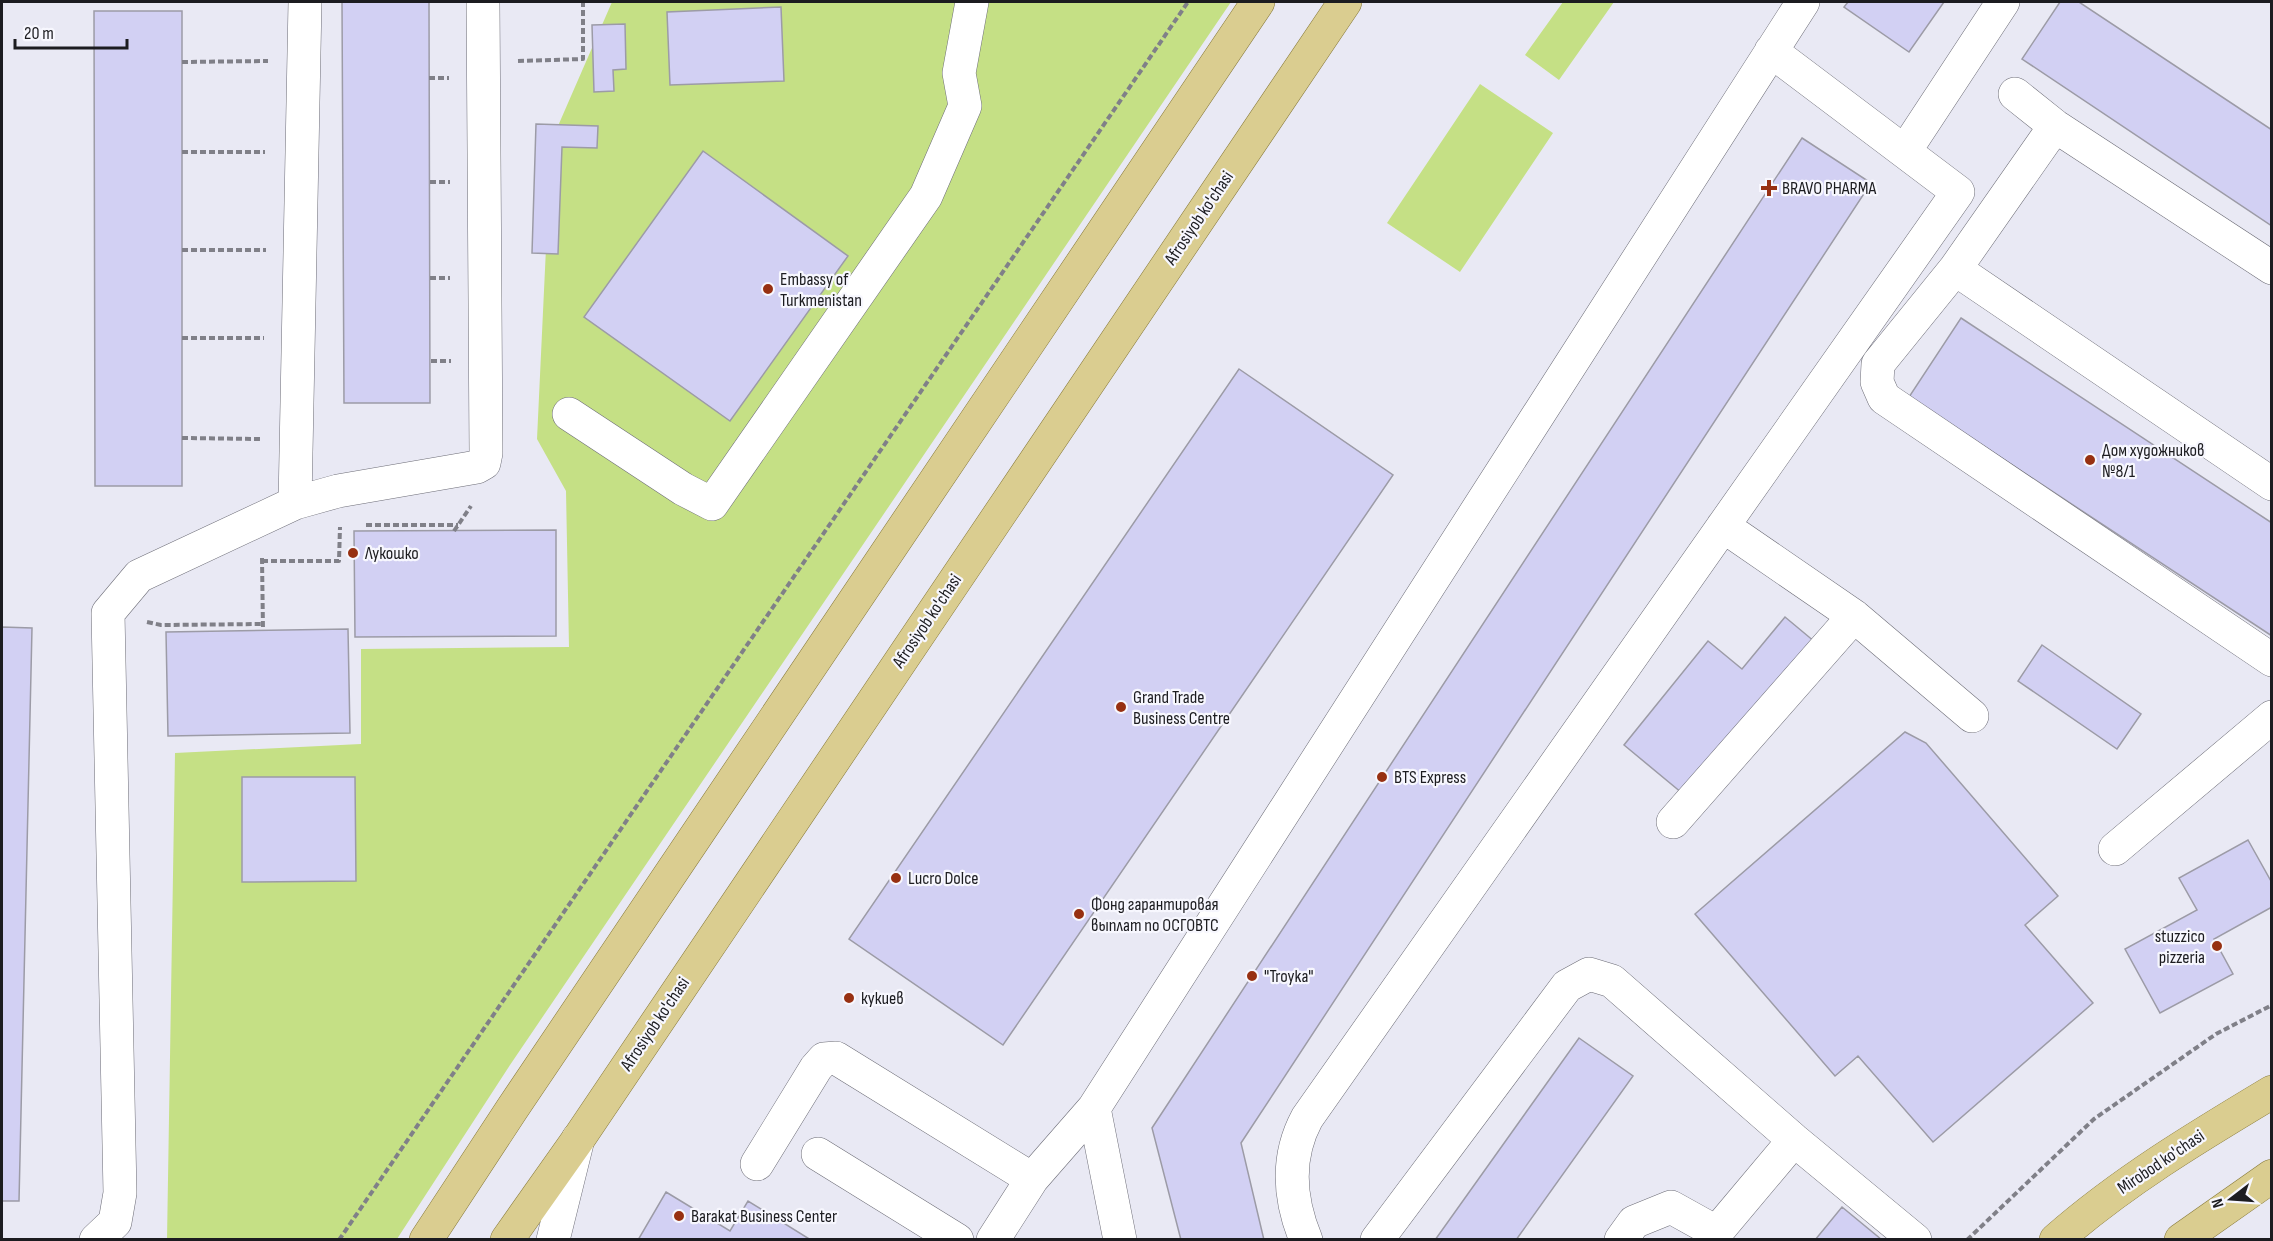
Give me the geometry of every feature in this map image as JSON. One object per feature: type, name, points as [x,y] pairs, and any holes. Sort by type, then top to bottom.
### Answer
[{"type":"main road","points":[[426,1239],[1258,2]]},
{"type":"main road","name":"Afrosiyob ko'chasi","points":[[507,1239],[579,1138],[1345,2]]},
{"type":"main road","name":"Mirobod ko'chasi","points":[[2056,1239],[2079,1219],[2136,1178],[2271,1092]]},
{"type":"main road","points":[[2181,1239],[2271,1176]]},
{"type":"lane","points":[[295,503],[305,2]]},
{"type":"lane","points":[[96,1239],[115,1222],[120,1193],[108,613],[139,576],[295,503],[338,491],[477,467],[484,463],[486,453],[483,2]]},
{"type":"lane","points":[[569,414],[683,489],[712,504],[926,196],[965,106],[959,73],[969,2]]},
{"type":"lane","points":[[993,1239],[1032,1179],[1094,1108],[1803,2]]},
{"type":"lane","points":[[1905,151],[2003,2]]},
{"type":"lane","points":[[1306,1239],[1293,1199],[1292,1178],[1296,1144],[1308,1118],[1958,192],[1771,51]]},
{"type":"lane","points":[[2014,94],[2055,126],[2271,268]]},
{"type":"lane","points":[[2055,126],[1955,269],[1878,364],[1877,382],[1884,398],[2271,660]]},
{"type":"lane","points":[[1955,269],[2271,484]]},
{"type":"lane","points":[[1724,526],[1854,616],[1972,716]]},
{"type":"lane","points":[[1673,822],[1854,616]]},
{"type":"lane","points":[[2115,849],[2271,717]]},
{"type":"lane","points":[[1377,1239],[1567,986],[1589,974],[1612,981],[1794,1140],[1915,1239]]},
{"type":"lane","points":[[757,1164],[816,1068],[824,1059],[836,1058],[1032,1179]]},
{"type":"lane","points":[[1094,1108],[1120,1239]]},
{"type":"lane","points":[[553,1239],[579,1138]]},
{"type":"lane","points":[[1621,1239],[1634,1222],[1671,1207],[1713,1236],[1794,1140]]},
{"type":"lane","points":[[818,1154],[957,1239]]},
{"type":"path","points":[[483,63],[583,59],[583,2]]},
{"type":"path","points":[[339,1239],[1188,2]]},
{"type":"path","points":[[182,62],[305,60]]},
{"type":"path","points":[[182,152],[302,152]]},
{"type":"path","points":[[182,250],[300,250]]},
{"type":"path","points":[[183,338],[298,338]]},
{"type":"path","points":[[182,438],[296,440]]},
{"type":"path","points":[[262,519],[263,630]]},
{"type":"path","points":[[262,561],[339,561],[340,525],[351,525]]},
{"type":"path","points":[[363,525],[459,525]]},
{"type":"path","points":[[108,613],[161,626],[263,624]]},
{"type":"path","points":[[1967,1239],[2094,1119],[2216,1034],[2271,1005]]},
{"type":"green space","points":[[612,2],[1231,2],[510,1065],[397,1239],[167,1240],[175,753],[361,744],[361,649],[569,647],[566,491],[537,439],[551,142]]},
{"type":"green space","points":[[1563,2],[1614,2],[1559,80],[1525,55]]},
{"type":"green space","points":[[1480,84],[1553,133],[1460,272],[1387,223]]},
{"type":"building","points":[[342,2],[429,2],[430,403],[344,403]]},
{"type":"building","points":[[1848,2],[1944,2],[1909,52],[1844,7]]},
{"type":"building","points":[[2060,2],[2079,2],[2272,130],[2272,226],[2022,59]]},
{"type":"building","points":[[781,7],[784,81],[670,85],[667,12]]},
{"type":"building","points":[[94,11],[182,11],[182,486],[95,486]]},
{"type":"building","points":[[625,24],[626,69],[613,70],[614,91],[594,92],[592,25]]},
{"type":"building","points":[[536,124],[598,126],[597,148],[562,147],[558,254],[532,253]]},
{"type":"building","points":[[1802,138],[1871,183],[1241,1143],[1264,1240],[1181,1240],[1152,1128]]},
{"type":"building","points":[[703,151],[848,256],[730,421],[584,317]]},
{"type":"building","name":"Дом художников №8/1","points":[[1961,318],[2272,523],[2272,636],[1909,397]]},
{"type":"building","name":"Grand Trade Business Centre","points":[[1239,369],[1393,475],[1003,1045],[849,939]]},
{"type":"building","points":[[556,530],[556,636],[355,637],[354,531]]},
{"type":"building","points":[[1785,617],[1815,642],[1688,798],[1624,745],[1708,641],[1742,669]]},
{"type":"building","points":[[2,627],[32,628],[19,1201],[2,1201]]},
{"type":"building","points":[[348,629],[350,733],[168,736],[166,632]]},
{"type":"building","points":[[2042,645],[2141,714],[2117,749],[2018,681]]},
{"type":"building","points":[[1905,732],[1926,743],[2058,896],[2025,925],[2093,1003],[1933,1142],[1858,1056],[1835,1076],[1695,914]]},
{"type":"building","points":[[242,777],[355,777],[356,881],[242,882]]},
{"type":"building","points":[[2248,840],[2272,883],[2272,907],[2214,939],[2233,974],[2160,1013],[2125,949],[2197,910],[2179,878]]},
{"type":"building","points":[[1579,1038],[1633,1076],[1516,1240],[1435,1240]]},
{"type":"building","name":"Barakat Business Center","points":[[666,1192],[730,1231],[748,1201],[811,1240],[638,1240]]},
{"type":"building","points":[[1842,1207],[1882,1240],[1815,1240]]},
{"type":"place","name":"BRAVO PHARMA","points":[[1769,188]]},
{"type":"place","name":"Embassy of Turkmenistan","points":[[768,289]]},
{"type":"place","name":"Дом художников №8/1","points":[[2090,460]]},
{"type":"place","name":"Лукошко","points":[[353,553]]},
{"type":"place","name":"Grand Trade Business Centre","points":[[1121,707]]},
{"type":"place","name":"BTS Express","points":[[1382,777]]},
{"type":"place","name":"Lucro Dolce","points":[[896,878]]},
{"type":"place","name":"Фонд гарантировая выплат по ОСГОВТС","points":[[1079,914]]},
{"type":"place","name":"stuzzico pizzeria","points":[[2217,946]]},
{"type":"place","name":"\"Troyka\"","points":[[1252,976]]},
{"type":"place","name":"кукиев","points":[[849,998]]},
{"type":"place","name":"Barakat Business Center","points":[[679,1216]]}]
